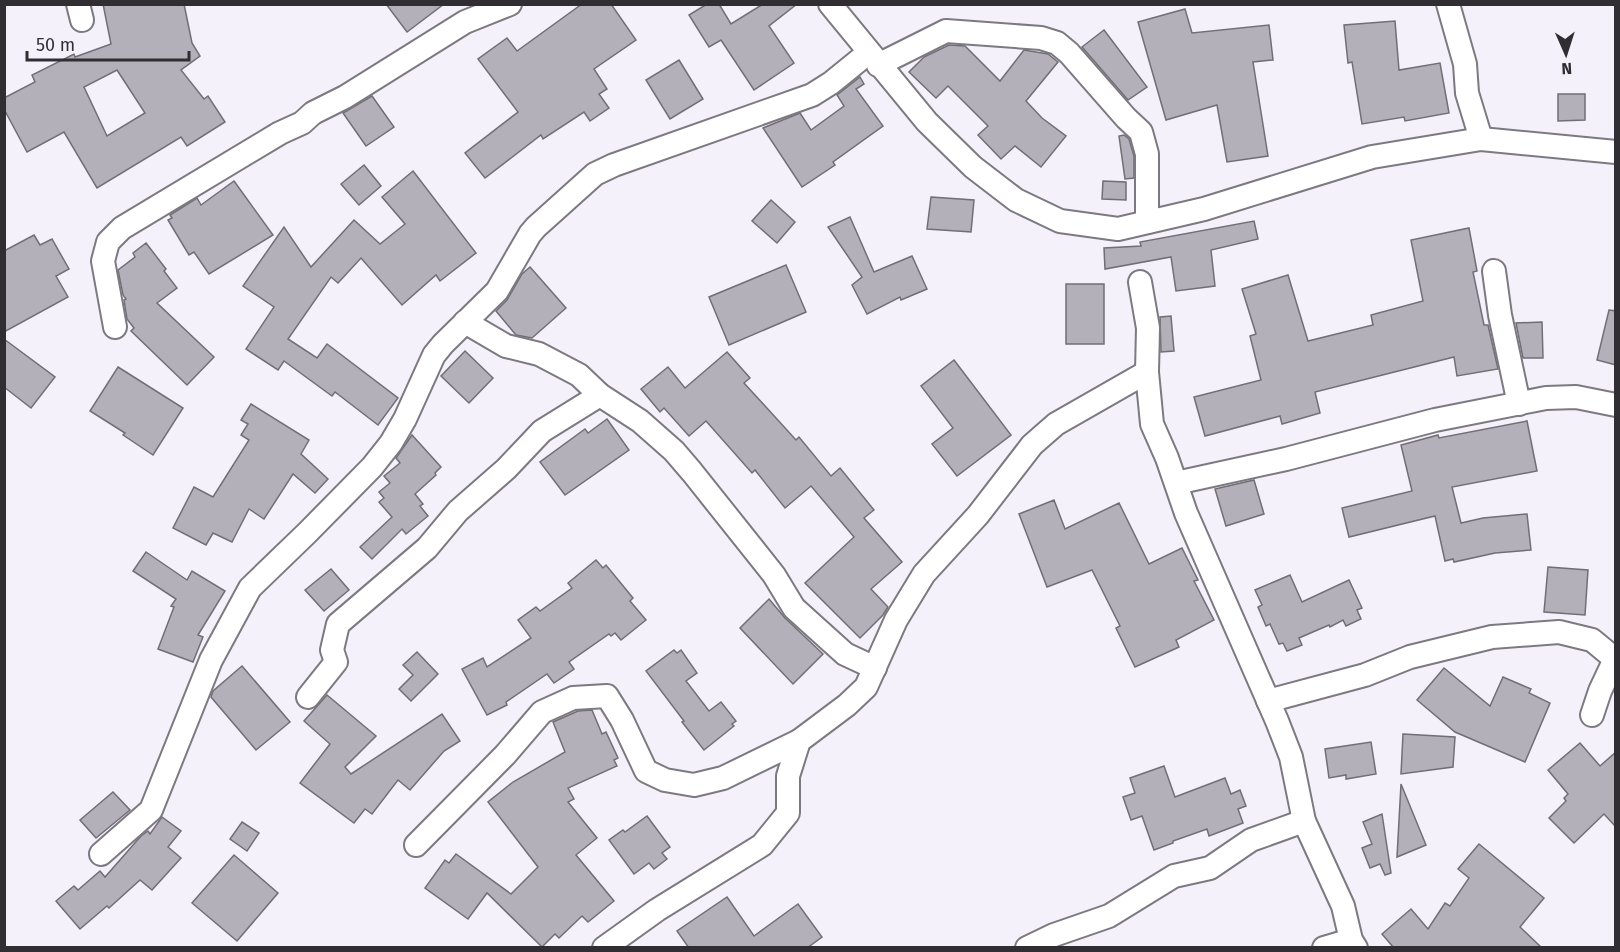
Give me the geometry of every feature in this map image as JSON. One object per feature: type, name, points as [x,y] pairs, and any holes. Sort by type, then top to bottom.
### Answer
[{"type":"street","points":[[115,327],[103,261],[108,242],[122,228],[280,133],[302,123],[313,113],[345,97],[465,22],[510,4]]},
{"type":"street","points":[[830,4],[927,122],[973,167],[1017,200],[1060,221],[1118,229],[1204,209],[1372,157],[1481,139],[1616,152]]},
{"type":"street","points":[[1448,4],[1465,64],[1467,93],[1481,139]]},
{"type":"street","points":[[101,854],[151,810],[211,660],[250,588],[372,467],[405,420],[434,355],[497,291],[530,234],[596,174],[614,165],[812,95],[873,59],[946,31],[1041,38],[1058,42],[1142,132],[1147,154],[1147,222]]},
{"type":"street","points":[[1494,271],[1500,315],[1519,404]]},
{"type":"street","points":[[1140,282],[1148,328],[1147,372],[1152,424],[1217,586],[1291,757],[1304,821],[1343,906],[1353,944],[1324,948]]},
{"type":"street","points":[[465,322],[506,346],[539,354],[579,375],[600,395],[640,422],[674,451],[774,575],[794,608],[845,654],[874,668]]},
{"type":"street","points":[[416,845],[505,755],[542,712],[573,698],[607,696],[622,720],[646,771],[665,780],[694,785],[723,778],[799,741],[847,705],[866,687],[896,620],[924,574],[978,515],[1032,445],[1056,424],[1147,372]]},
{"type":"street","points":[[308,697],[336,662],[332,650],[338,624],[427,548],[458,511],[506,469],[543,430],[600,395]]},
{"type":"street","points":[[1176,483],[1286,459],[1436,420],[1546,398],[1576,397],[1616,405]]},
{"type":"street","points":[[1268,701],[1365,675],[1410,657],[1492,637],[1559,632],[1592,640],[1616,659],[1600,691],[1592,715]]},
{"type":"street","points":[[604,948],[649,915],[762,845],[788,813],[788,776],[799,741]]},
{"type":"street","points":[[1027,948],[1054,935],[1109,916],[1174,876],[1210,868],[1251,840],[1304,821]]},
{"type":"building","points":[[103,4],[184,4],[192,43],[200,56],[181,70],[204,99],[208,96],[225,122],[187,146],[181,137],[97,188],[64,132],[27,152],[4,109],[4,98],[35,82],[32,75],[74,54],[75,57],[111,44]],"holes":[[[117,70],[145,113],[107,136],[84,87]]]},
{"type":"building","points":[[386,4],[444,4],[407,32]]},
{"type":"building","points":[[582,4],[611,4],[636,40],[594,69],[607,89],[599,94],[609,108],[590,121],[584,112],[543,139],[541,135],[485,178],[465,153],[518,112],[478,59],[507,38],[517,51]]},
{"type":"building","points":[[707,4],[719,4],[731,24],[763,4],[797,4],[769,26],[794,63],[754,90],[721,40],[709,47],[689,15]]},
{"type":"building","points":[[1185,9],[1192,33],[1269,25],[1273,60],[1253,62],[1268,156],[1227,162],[1217,105],[1166,120],[1138,22]]},
{"type":"building","points":[[1395,21],[1399,70],[1440,63],[1449,113],[1405,121],[1404,117],[1362,124],[1352,62],[1348,63],[1344,25]]},
{"type":"building","points":[[1104,30],[1147,87],[1128,100],[1082,47]]},
{"type":"building","points":[[949,45],[965,46],[1000,81],[1024,50],[1048,54],[1058,62],[1026,101],[1042,118],[1066,136],[1041,167],[1015,146],[1001,159],[978,135],[988,126],[948,86],[936,98],[909,72],[924,57]]},
{"type":"building","points":[[679,60],[703,99],[670,119],[646,80]]},
{"type":"building","points":[[860,77],[864,84],[856,89],[883,126],[833,162],[835,165],[802,187],[763,128],[800,113],[811,130],[844,106],[837,95]]},
{"type":"building","points":[[1558,94],[1585,94],[1585,120],[1558,121]]},
{"type":"building","points":[[372,96],[394,127],[366,146],[343,113]]},
{"type":"building","points":[[1124,135],[1129,139],[1134,156],[1134,178],[1125,179],[1119,136]]},
{"type":"building","points":[[364,165],[381,186],[359,205],[341,184]]},
{"type":"building","points":[[413,171],[476,253],[440,281],[436,275],[402,305],[361,258],[338,283],[331,277],[288,339],[317,358],[327,344],[398,398],[378,425],[335,392],[332,396],[284,361],[278,370],[246,349],[274,307],[243,286],[284,227],[311,267],[354,220],[380,244],[405,224],[382,197]]},
{"type":"building","points":[[234,181],[273,235],[209,274],[194,252],[189,255],[168,220],[172,218],[170,215],[197,198],[201,205]]},
{"type":"building","points":[[1103,181],[1126,182],[1126,200],[1102,199]]},
{"type":"building","points":[[931,197],[974,200],[971,232],[927,229]]},
{"type":"building","points":[[771,200],[795,222],[777,243],[752,221]]},
{"type":"building","points":[[850,217],[874,272],[912,256],[927,289],[901,300],[900,297],[867,314],[852,285],[862,277],[828,227]]},
{"type":"building","points":[[1254,221],[1258,239],[1211,250],[1215,286],[1176,291],[1171,257],[1105,269],[1104,248],[1141,246],[1140,242]]},
{"type":"building","points":[[1469,228],[1477,271],[1473,272],[1484,325],[1488,325],[1498,369],[1457,376],[1454,357],[1315,392],[1320,413],[1282,424],[1280,416],[1205,436],[1194,397],[1261,380],[1250,336],[1256,334],[1242,289],[1288,275],[1308,341],[1373,325],[1371,315],[1423,301],[1411,240]]},
{"type":"building","points":[[34,235],[40,245],[52,239],[69,269],[56,276],[68,297],[4,332],[4,251]]},
{"type":"building","points":[[146,243],[177,288],[157,303],[214,357],[187,385],[131,331],[134,328],[127,319],[124,300],[126,299],[123,295],[118,270],[135,257],[133,253]]},
{"type":"building","points":[[786,265],[806,312],[729,345],[709,297]]},
{"type":"building","points":[[530,267],[566,308],[532,338],[516,335],[496,311],[507,300],[522,274]]},
{"type":"building","points":[[1066,284],[1104,284],[1104,344],[1066,344]]},
{"type":"building","points":[[1609,310],[1616,311],[1616,365],[1597,360]]},
{"type":"building","points":[[1171,316],[1174,351],[1161,352],[1160,317]]},
{"type":"building","points":[[1542,322],[1543,358],[1523,358],[1516,323]]},
{"type":"building","points":[[4,339],[55,377],[31,408],[4,387]]},
{"type":"building","points":[[465,351],[493,378],[469,403],[441,376]]},
{"type":"building","points":[[727,352],[750,378],[744,383],[796,440],[799,437],[831,476],[840,468],[874,510],[864,518],[902,562],[871,589],[888,607],[860,638],[805,583],[854,537],[811,486],[785,508],[755,470],[752,473],[706,421],[689,436],[664,408],[660,412],[641,389],[668,367],[685,388]]},
{"type":"building","points":[[954,360],[1011,435],[957,476],[932,444],[953,428],[921,386]]},
{"type":"building","points":[[118,367],[183,408],[153,455],[123,435],[125,433],[90,411]]},
{"type":"building","points":[[251,404],[309,440],[301,454],[328,479],[315,493],[293,474],[264,519],[249,509],[232,542],[213,533],[206,545],[173,528],[194,487],[213,497],[249,440],[241,435],[248,424],[241,420]]},
{"type":"building","points":[[607,419],[629,450],[565,495],[540,462],[585,429],[588,433]]},
{"type":"building","points":[[1527,421],[1537,471],[1452,487],[1461,523],[1483,518],[1527,514],[1531,550],[1495,553],[1454,562],[1453,559],[1445,561],[1435,516],[1349,537],[1342,508],[1412,491],[1401,445],[1438,435],[1439,438]]},
{"type":"building","points":[[412,435],[441,467],[435,473],[436,475],[415,494],[423,504],[420,506],[428,516],[406,534],[402,529],[372,559],[360,547],[392,517],[379,502],[384,498],[379,492],[390,483],[384,476],[400,463],[396,458]]},
{"type":"building","points":[[1254,480],[1264,514],[1226,526],[1215,489]]},
{"type":"building","points":[[1054,500],[1065,529],[1119,503],[1149,564],[1182,548],[1198,580],[1194,581],[1214,620],[1176,640],[1179,647],[1135,667],[1116,628],[1120,626],[1092,570],[1047,587],[1019,514]]},
{"type":"building","points":[[146,552],[187,580],[192,571],[225,591],[198,635],[203,637],[193,662],[158,649],[174,607],[171,606],[176,599],[133,571]]},
{"type":"building","points":[[596,560],[603,568],[606,565],[633,598],[630,601],[646,620],[621,640],[615,633],[611,636],[609,634],[569,662],[574,669],[554,683],[547,674],[506,702],[507,705],[487,715],[462,669],[483,658],[487,667],[531,638],[518,620],[536,607],[540,611],[572,588],[568,583]]},
{"type":"building","points":[[1548,567],[1588,570],[1585,615],[1544,612]]},
{"type":"building","points":[[331,569],[349,590],[324,611],[305,590]]},
{"type":"building","points":[[1290,575],[1302,602],[1349,580],[1362,608],[1357,610],[1361,619],[1346,626],[1343,620],[1330,627],[1329,625],[1299,638],[1302,645],[1287,651],[1283,643],[1279,644],[1270,624],[1266,626],[1258,607],[1262,605],[1255,590]]},
{"type":"building","points":[[769,599],[785,618],[823,654],[793,684],[740,628]]},
{"type":"building","points":[[674,650],[677,653],[681,650],[697,673],[686,681],[709,711],[721,702],[736,721],[732,724],[734,726],[704,750],[646,671]]},
{"type":"building","points":[[417,652],[438,674],[411,701],[399,689],[413,675],[403,665]]},
{"type":"building","points":[[242,666],[290,722],[256,750],[211,697],[213,691]]},
{"type":"building","points":[[1444,668],[1490,706],[1503,677],[1531,689],[1529,693],[1550,703],[1525,762],[1455,732],[1417,700]]},
{"type":"building","points":[[327,695],[376,736],[345,767],[351,774],[442,714],[460,741],[444,751],[410,790],[398,780],[372,814],[365,809],[354,823],[300,783],[330,744],[304,721]]},
{"type":"building","points":[[592,710],[602,734],[606,732],[618,758],[614,760],[617,766],[568,788],[574,799],[568,802],[597,838],[576,855],[614,901],[588,922],[582,916],[559,938],[555,934],[542,947],[487,893],[468,919],[425,888],[445,860],[449,863],[456,854],[511,894],[538,867],[488,802],[513,782],[565,752],[553,722],[578,711]]},
{"type":"building","points":[[1403,734],[1455,737],[1453,767],[1401,774]]},
{"type":"building","points":[[1371,742],[1376,774],[1346,779],[1346,775],[1329,778],[1325,749]]},
{"type":"building","points":[[1580,743],[1600,766],[1616,752],[1616,827],[1604,814],[1574,843],[1549,818],[1566,801],[1564,798],[1568,794],[1548,770]]},
{"type":"building","points":[[1164,766],[1175,797],[1225,778],[1231,794],[1240,790],[1246,806],[1238,809],[1243,823],[1209,836],[1207,829],[1154,850],[1142,816],[1131,820],[1123,797],[1135,793],[1130,778]]},
{"type":"building","points":[[1401,784],[1426,845],[1397,857]]},
{"type":"building","points":[[113,792],[130,810],[96,838],[80,820]]},
{"type":"building","points":[[1382,814],[1391,873],[1385,875],[1380,864],[1370,868],[1362,848],[1372,844],[1363,822]]},
{"type":"building","points":[[647,816],[670,847],[662,853],[667,859],[654,869],[649,863],[634,874],[609,840]]},
{"type":"building","points":[[162,817],[181,831],[168,847],[181,858],[152,890],[140,880],[109,908],[107,906],[80,929],[56,901],[74,886],[78,890],[100,871],[105,877],[141,836],[148,831],[150,834]]},
{"type":"building","points":[[242,822],[259,833],[247,851],[230,839]]},
{"type":"building","points":[[1479,844],[1544,898],[1520,927],[1542,948],[1394,948],[1382,934],[1411,909],[1428,929],[1445,903],[1450,906],[1469,878],[1458,869]]},
{"type":"building","points":[[234,855],[278,893],[237,941],[192,903]]},
{"type":"building","points":[[727,897],[754,936],[798,904],[822,937],[807,948],[689,948],[677,931]]}]
